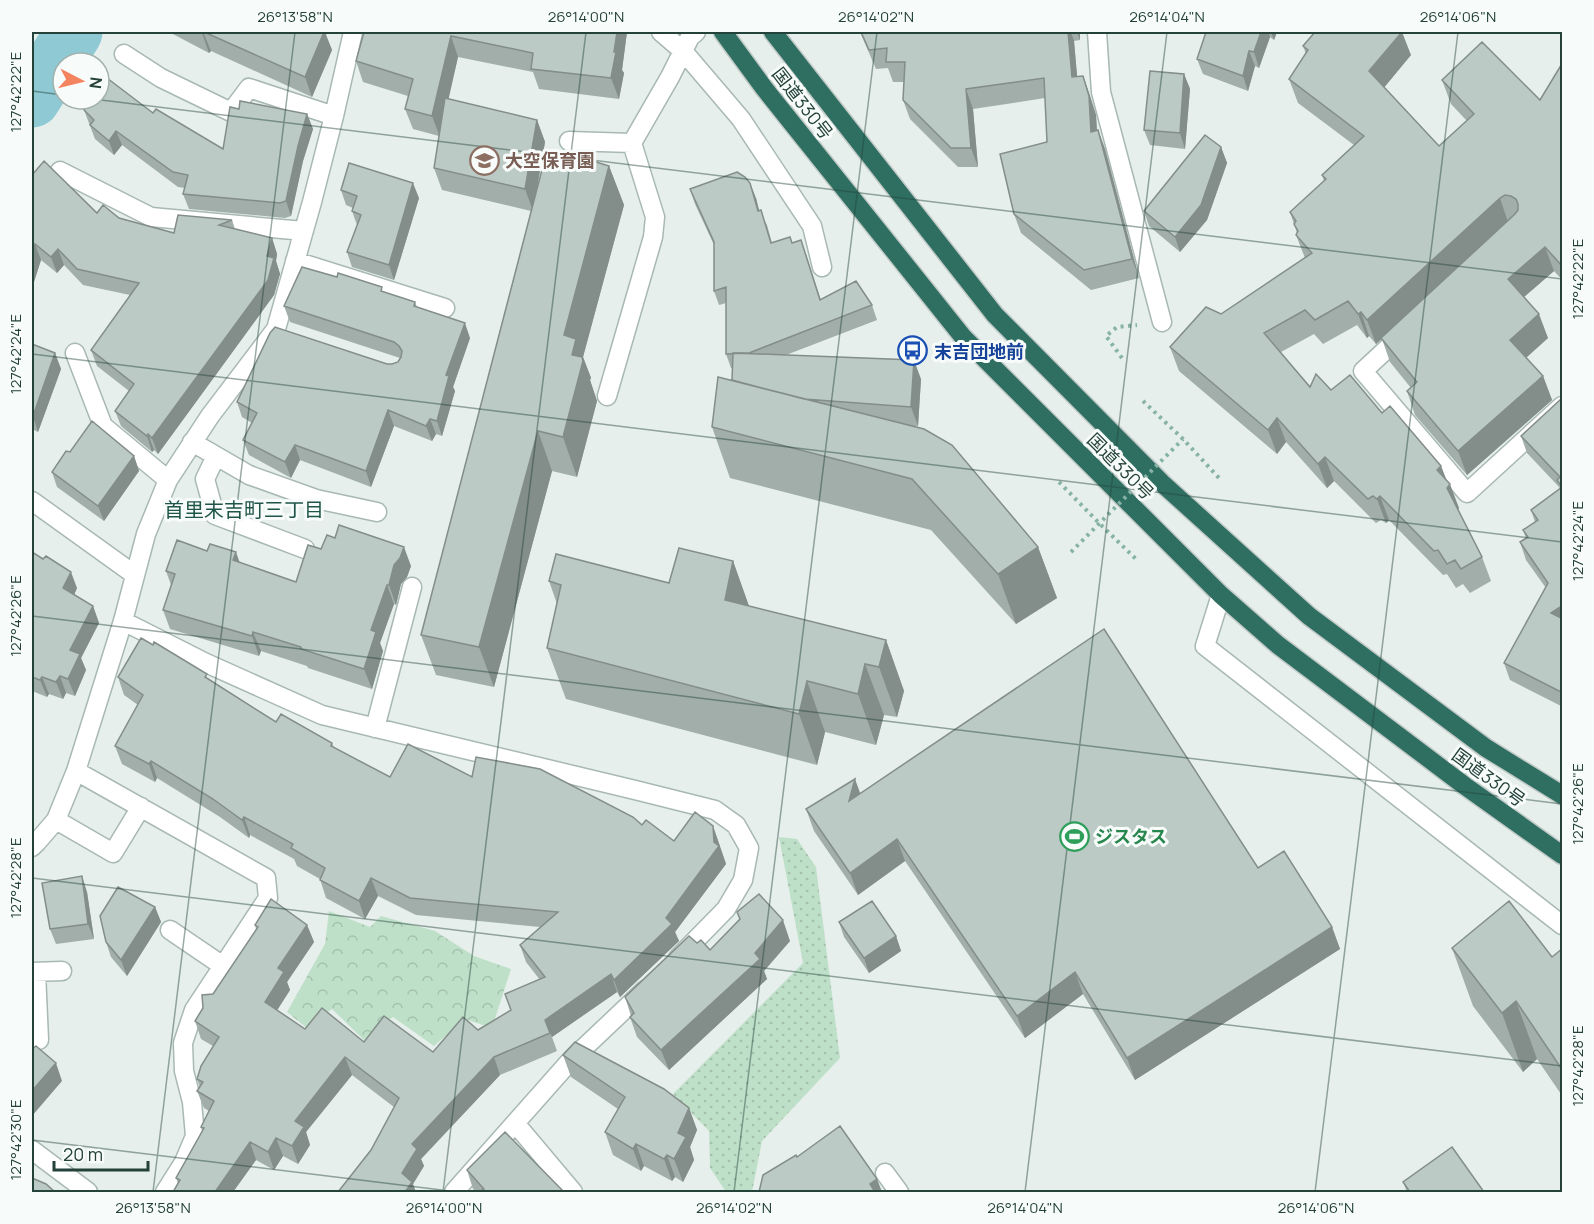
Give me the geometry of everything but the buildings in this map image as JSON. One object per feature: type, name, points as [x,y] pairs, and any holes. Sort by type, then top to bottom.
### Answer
[{"type":"highway","name":"国道330号","points":[[723,32],[772,98],[963,337],[1221,595],[1278,645],[1465,786],[1563,855]]},
{"type":"highway","name":"国道330号","points":[[773,32],[995,315],[1164,485],[1309,616],[1486,748],[1563,795]]},
{"type":"street","points":[[32,847],[56,820],[76,771],[123,621],[146,534],[168,480],[210,416],[283,331],[295,261],[334,116],[352,32]]},
{"type":"street","points":[[661,32],[683,51],[741,119],[812,226],[822,267]]},
{"type":"street","points":[[608,396],[653,237],[654,217],[632,143],[690,37],[696,32]]},
{"type":"street","points":[[1097,32],[1101,93],[1162,322]]},
{"type":"street","points":[[124,54],[161,78],[231,112],[249,88],[334,116]]},
{"type":"street","points":[[568,141],[632,143]]},
{"type":"street","points":[[60,171],[151,217],[304,231]]},
{"type":"street","points":[[295,261],[445,308]]},
{"type":"street","points":[[1414,324],[1364,371],[1467,493],[1563,406]]},
{"type":"street","points":[[75,353],[104,426],[168,480]]},
{"type":"street","points":[[192,442],[249,475],[316,499],[376,512]]},
{"type":"street","points":[[216,456],[205,479],[215,516],[304,549]]},
{"type":"street","points":[[32,501],[135,575]]},
{"type":"street","points":[[375,728],[412,587]]},
{"type":"street","points":[[1221,595],[1205,646],[1563,925]]},
{"type":"street","points":[[123,621],[206,663],[322,715],[715,810],[736,825],[749,848],[743,880],[726,909],[571,1060],[454,1192]]},
{"type":"street","points":[[76,771],[266,878],[268,898],[194,1010],[183,1042],[184,1071],[192,1102],[195,1136],[184,1162],[165,1192]]},
{"type":"street","points":[[56,820],[113,853],[141,807]]},
{"type":"street","points":[[170,930],[223,966]]},
{"type":"street","points":[[39,1040],[34,972],[62,971]]},
{"type":"street","points":[[515,1123],[573,1192]]},
{"type":"street","points":[[32,1150],[88,1192]]},
{"type":"street","points":[[885,1173],[899,1192]]},
{"type":"path","points":[[1122,358],[1106,336],[1117,327],[1162,322]]},
{"type":"path","points":[[1143,401],[1220,479]]},
{"type":"path","points":[[1071,552],[1183,440]]},
{"type":"path","points":[[1059,482],[1138,561]]},
{"type":"green space","points":[[779,837],[797,839],[816,867],[840,1058],[762,1141],[752,1192],[726,1192],[710,1168],[709,1131],[673,1094],[803,963]]},
{"type":"green space","points":[[329,911],[370,927],[381,916],[435,931],[474,956],[511,969],[492,1028],[465,1019],[434,1046],[393,1017],[364,1040],[332,1009],[307,1028],[287,1012],[325,944]]},
{"type":"waterway","points":[[32,99],[74,32]]},
{"type":"place","name":"大空保育園","points":[[484,160]]},
{"type":"place","name":"末吉団地前","points":[[913,351]]},
{"type":"place","name":"ジスタス","points":[[1074,836]]},
{"type":"district","name":"首里末吉町三丁目","points":[[244,509]]}]
